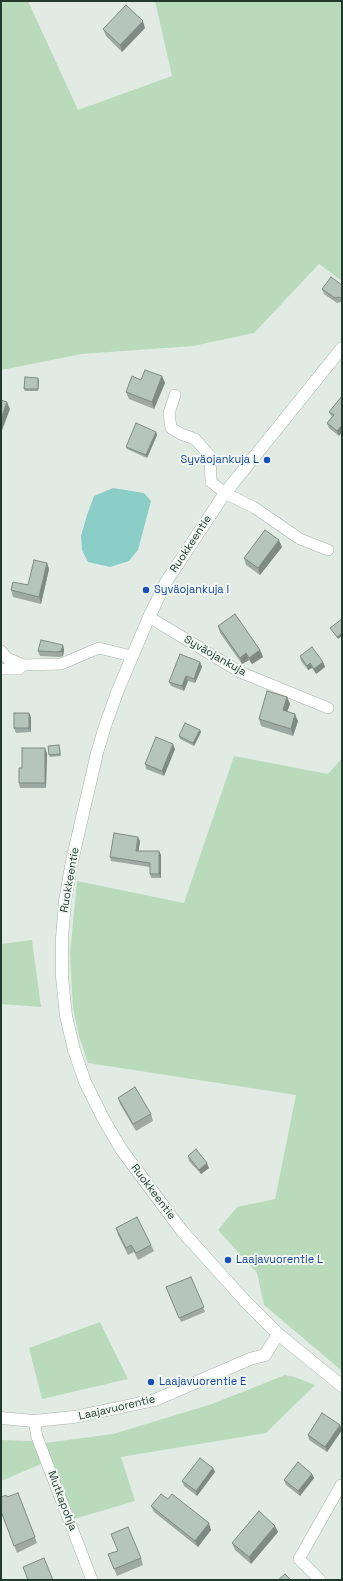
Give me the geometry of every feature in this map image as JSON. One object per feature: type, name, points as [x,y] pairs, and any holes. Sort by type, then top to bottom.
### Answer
[{"type":"street","name":"Ruokkeentie","points":[[342,348],[225,493],[166,582],[149,617],[131,656],[106,723],[97,753],[72,861],[65,901],[62,938],[62,977],[66,1016],[74,1050],[85,1082],[104,1120],[121,1149],[182,1230],[246,1302],[278,1334],[342,1386]]},
{"type":"street","points":[[175,395],[169,413],[171,428],[194,439],[210,456],[211,482],[225,493],[255,508],[300,539],[328,550]]},
{"type":"street","name":"Syväojankuja","points":[[149,617],[240,672],[328,708]]},
{"type":"street","points":[[1,651],[7,658],[23,665],[61,664],[99,648],[131,656]]},
{"type":"street","points":[[1,669],[19,669],[23,665]]},
{"type":"street","name":"Laajavuorentie","points":[[1,1418],[34,1421],[74,1417],[155,1400],[250,1359],[265,1355],[278,1334]]},
{"type":"street","name":"Mutkapohja","points":[[34,1421],[37,1437],[92,1580]]},
{"type":"street","points":[[320,1580],[299,1560],[341,1485]]},
{"type":"green space","points":[[1,1],[28,1],[78,110],[172,76],[155,1],[342,1],[342,281],[319,264],[254,333],[193,346],[81,354],[1,370]]},
{"type":"green space","points":[[234,756],[328,774],[342,758],[342,1371],[264,1305],[257,1273],[218,1230],[237,1207],[275,1199],[296,1095],[88,1063],[79,1036],[73,1008],[70,954],[77,881],[184,903]]},
{"type":"green space","points":[[32,940],[41,1007],[1,1004],[1,944]]},
{"type":"green space","points":[[100,1322],[128,1379],[42,1399],[29,1348]]},
{"type":"green space","points":[[285,1375],[295,1377],[315,1385],[266,1433],[121,1457],[135,1501],[74,1519],[45,1443],[113,1434],[212,1404]]},
{"type":"green space","points":[[1,1440],[34,1442],[41,1464],[1,1481]]},
{"type":"water","points":[[113,488],[144,493],[151,501],[138,550],[129,561],[110,567],[88,562],[82,550],[81,536],[94,496]]},
{"type":"building","points":[[126,5],[143,21],[120,45],[103,29]]},
{"type":"building","points":[[331,277],[342,285],[342,299],[339,297],[335,298],[322,289]]},
{"type":"building","points":[[145,370],[162,376],[152,402],[126,392],[132,376],[141,380]]},
{"type":"building","points":[[25,377],[38,378],[38,389],[24,389]]},
{"type":"building","points":[[342,396],[342,425],[337,431],[327,423],[334,415],[329,412]]},
{"type":"building","points":[[1,400],[7,402],[1,419]]},
{"type":"building","points":[[136,423],[156,432],[146,455],[126,447]]},
{"type":"building","points":[[265,530],[279,540],[258,568],[244,558]]},
{"type":"building","points":[[34,560],[47,563],[39,597],[11,590],[13,582],[28,585]]},
{"type":"building","points":[[235,614],[260,650],[249,658],[246,653],[240,658],[218,626]]},
{"type":"building","points":[[342,619],[342,633],[337,637],[330,628]]},
{"type":"building","points":[[41,640],[63,645],[61,651],[38,651]]},
{"type":"building","points":[[312,647],[323,662],[314,669],[310,663],[307,666],[300,656]]},
{"type":"building","points":[[180,654],[200,662],[194,679],[186,676],[182,686],[169,682]]},
{"type":"building","points":[[267,691],[287,697],[283,710],[295,714],[291,729],[259,719]]},
{"type":"building","points":[[14,713],[29,713],[29,728],[14,728]]},
{"type":"building","points":[[185,723],[200,730],[193,743],[179,736]]},
{"type":"building","points":[[156,737],[173,744],[162,771],[145,764]]},
{"type":"building","points":[[59,745],[60,754],[49,755],[48,746]]},
{"type":"building","points":[[22,748],[45,748],[45,783],[19,783],[19,768],[22,768]]},
{"type":"building","points":[[114,833],[138,837],[136,851],[159,851],[159,874],[150,874],[150,863],[110,857]]},
{"type":"building","points":[[135,1087],[151,1114],[133,1124],[118,1098]]},
{"type":"building","points":[[196,1149],[207,1163],[199,1170],[188,1156]]},
{"type":"building","points":[[137,1217],[151,1245],[136,1253],[131,1245],[126,1248],[116,1228]]},
{"type":"building","points":[[191,1277],[204,1307],[179,1318],[166,1287]]},
{"type":"building","points":[[322,1413],[340,1425],[325,1447],[308,1435]]},
{"type":"building","points":[[200,1458],[213,1468],[196,1491],[182,1481]]},
{"type":"building","points":[[298,1462],[312,1474],[298,1491],[284,1480]]},
{"type":"building","points":[[18,1493],[35,1537],[14,1546],[1,1511],[1,1497],[6,1495],[7,1497]]},
{"type":"building","points":[[161,1494],[168,1499],[172,1494],[209,1523],[195,1541],[151,1506]]},
{"type":"building","points":[[259,1511],[275,1526],[249,1557],[232,1543]]},
{"type":"building","points":[[128,1527],[141,1558],[114,1569],[108,1554],[118,1551],[111,1534]]},
{"type":"building","points":[[44,1558],[53,1580],[28,1580],[23,1567]]},
{"type":"building","points":[[285,1574],[291,1580],[278,1580]]},
{"type":"place","name":"Syväojankuja L","points":[[267,460]]},
{"type":"place","name":"Syväojankuja I","points":[[146,590]]},
{"type":"place","name":"Laajavuorentie L","points":[[228,1260]]},
{"type":"place","name":"Laajavuorentie E","points":[[151,1382]]}]
